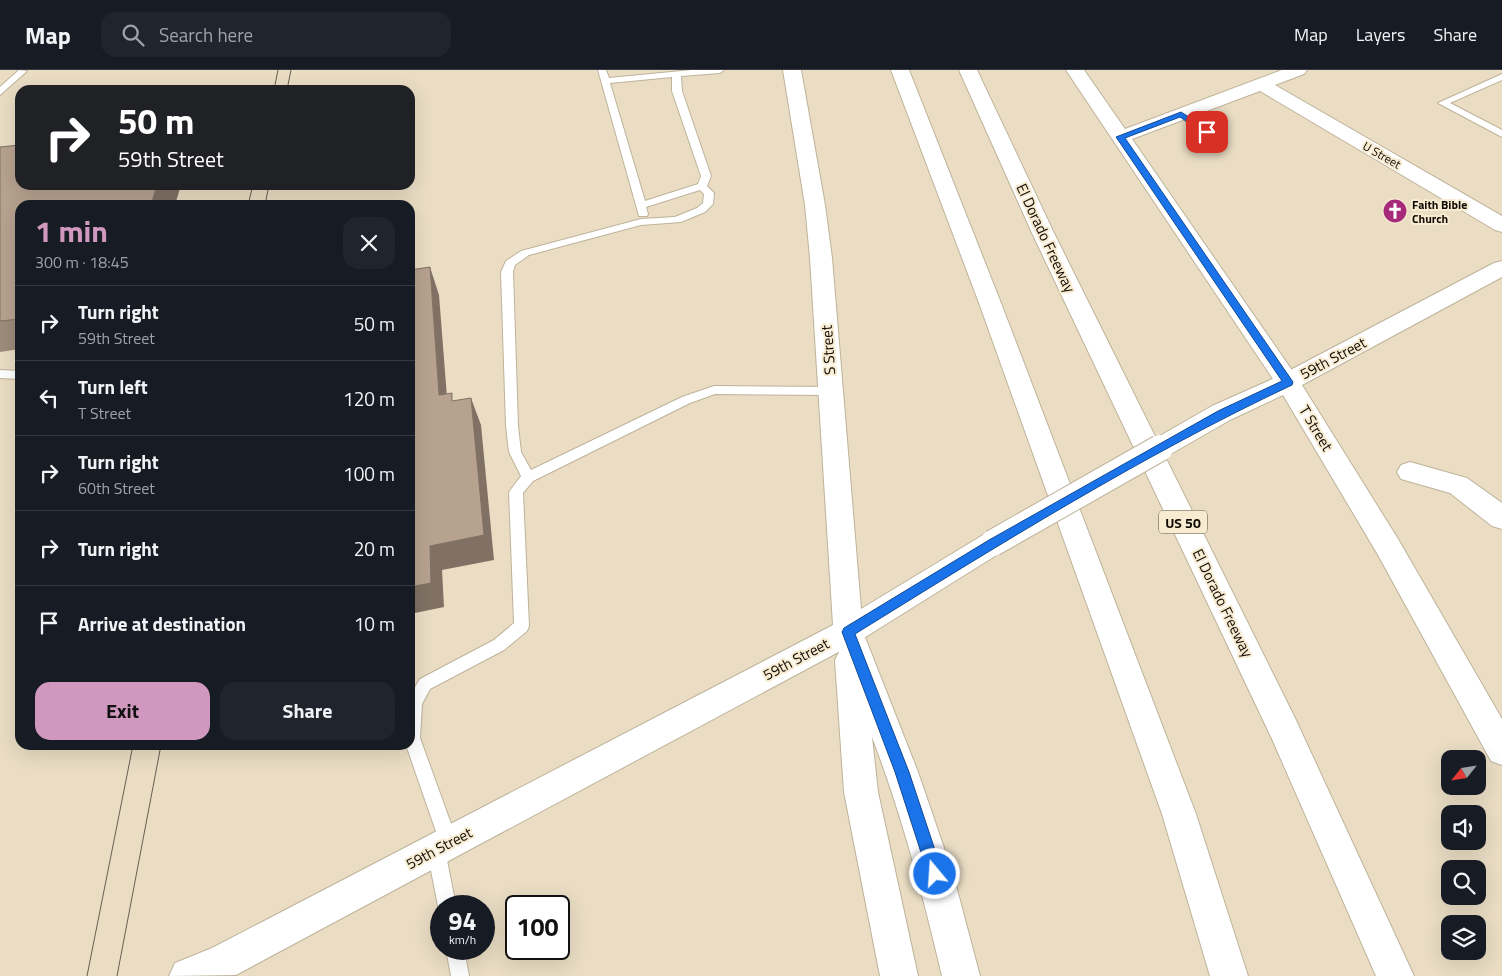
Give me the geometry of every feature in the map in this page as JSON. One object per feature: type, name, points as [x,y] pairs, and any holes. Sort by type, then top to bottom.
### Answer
[{"type":"main road","name":"S Street","points":[[792,70],[821,258],[861,792],[899,976]]},
{"type":"main road","points":[[900,70],[990,303],[1179,814],[1230,976]]},
{"type":"main road","name":"El Dorado Freeway","points":[[968,70],[1043,233],[1284,729],[1395,976]]},
{"type":"main road","name":"T Street","points":[[1074,70],[1288,382],[1388,547],[1502,750]]},
{"type":"main road","points":[[1120,137],[1298,70]]},
{"type":"main road","name":"U Street","points":[[1261,84],[1502,225]]},
{"type":"main road","name":"59th Street","points":[[188,976],[223,962],[848,632],[993,543],[1221,413],[1288,382],[1502,268]]},
{"type":"main road","points":[[1410,472],[1458,485],[1502,518]]},
{"type":"main road","points":[[848,632],[902,772],[935,874],[960,976]]},
{"type":"lane","points":[[602,70],[644,218],[641,222]]},
{"type":"lane","points":[[605,81],[720,70]]},
{"type":"lane","points":[[0,92],[23,71]]},
{"type":"lane","points":[[640,206],[679,195],[702,186],[706,176],[677,91],[676,74]]},
{"type":"lane","points":[[1502,77],[1443,103],[1502,134]]},
{"type":"lane","points":[[1181,114],[1220,140]]},
{"type":"lane","points":[[528,477],[515,452],[512,426],[507,272],[510,263],[525,253],[641,222],[677,220],[701,210],[708,204],[709,194],[702,186]]},
{"type":"lane","points":[[0,374],[15,375]]},
{"type":"lane","points":[[415,700],[425,684],[499,644],[522,626],[516,492],[528,477],[686,400],[714,390],[831,391]]},
{"type":"lane","points":[[415,749],[442,846],[445,895]]},
{"type":"lane","points":[[457,960],[460,976]]},
{"type":"building","points":[[15,146],[15,190],[156,190],[152,200],[15,200],[15,320],[0,321],[0,147]]},
{"type":"building","points":[[430,267],[439,395],[452,393],[452,401],[471,398],[484,535],[430,546],[431,583],[415,586],[415,269]]},
{"type":"tram line","points":[[275,85],[278,70]]},
{"type":"tram line","points":[[288,85],[291,70]]},
{"type":"tram line","points":[[249,200],[252,190]]},
{"type":"tram line","points":[[266,200],[268,190]]},
{"type":"tram line","points":[[87,976],[132,750]]},
{"type":"tram line","points":[[117,976],[160,750]]},
{"type":"place","name":"Faith Bible Church","points":[[1395,211]]},
{"type":"route","points":[[935,874],[902,772],[848,632],[993,543],[1221,413],[1288,382],[1120,137],[1181,114],[1207,132]]}]
